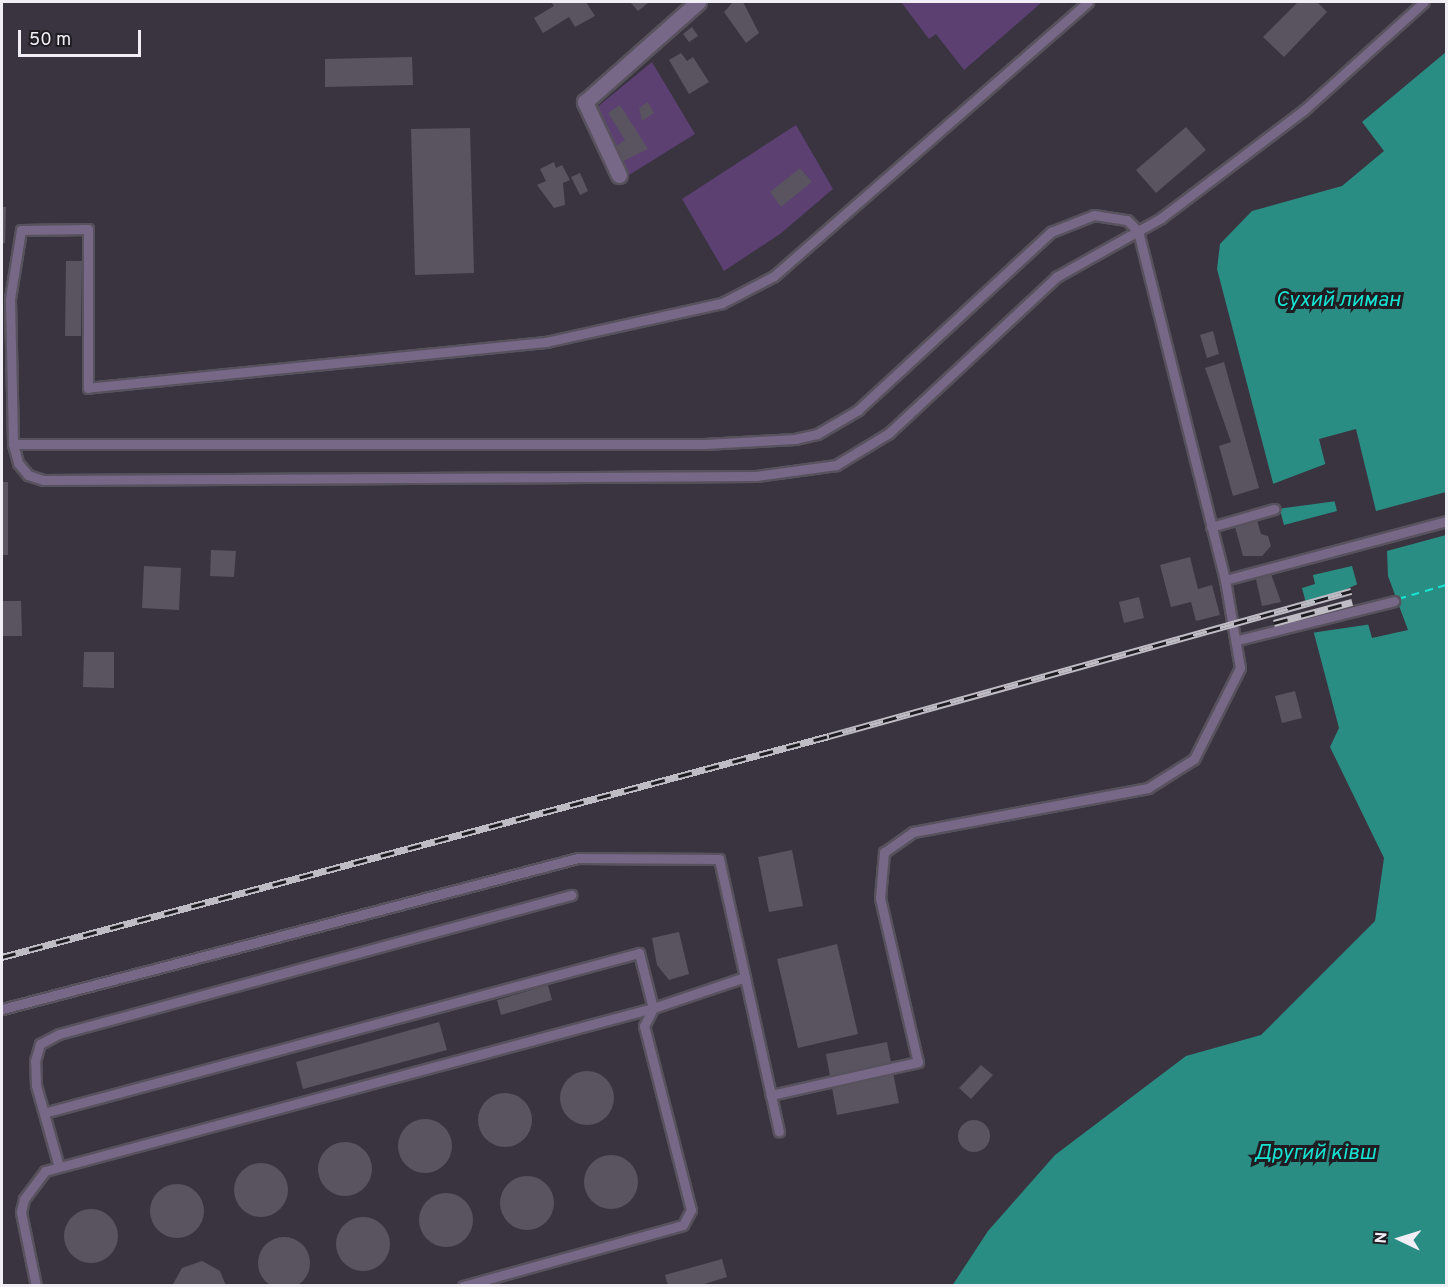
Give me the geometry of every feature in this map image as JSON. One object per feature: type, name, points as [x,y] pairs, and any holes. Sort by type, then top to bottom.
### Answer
[{"type":"street","points":[[619,175],[585,102],[698,2]]},
{"type":"lane","points":[[1088,2],[807,251],[750,291],[722,303],[546,342],[88,388],[88,229],[21,230],[6,299],[13,444],[28,474],[43,480],[806,472],[836,465],[889,433],[1056,277],[1138,231],[1304,110],[1424,2]]},
{"type":"lane","points":[[13,444],[704,444],[795,439],[817,434],[858,410],[1052,232],[1075,220],[1111,214],[1127,220],[1138,231],[1225,580],[1238,640],[1240,668],[1194,759],[1148,788],[913,832],[884,852],[880,898],[918,1062],[771,1095]]},
{"type":"lane","points":[[1211,527],[1274,509]]},
{"type":"lane","points":[[1225,580],[1446,521]]},
{"type":"lane","points":[[1238,640],[1394,601]]},
{"type":"lane","points":[[2,1009],[578,858],[719,859],[779,1131]]},
{"type":"lane","points":[[59,1167],[44,1113],[35,1061],[40,1044],[58,1034],[571,895]]},
{"type":"lane","points":[[44,1113],[639,953],[653,1008],[644,1026],[691,1210],[683,1225],[463,1286]]},
{"type":"lane","points":[[36,1286],[21,1212],[24,1199],[45,1171],[653,1008],[745,977]]},
{"type":"shaded area","points":[[901,2],[1042,2],[964,70],[936,34],[929,39]]},
{"type":"shaded area","points":[[652,62],[695,134],[629,175],[596,108]]},
{"type":"shaded area","points":[[796,125],[833,189],[780,234],[724,271],[682,199]]},
{"type":"water","name":"Сухий лиман","points":[[1446,52],[1446,492],[1376,511],[1356,429],[1319,439],[1337,511],[1284,525],[1217,269],[1220,244],[1252,211],[1342,186],[1384,151],[1362,122]]},
{"type":"water","name":"Другий ківш","points":[[1446,535],[1446,1285],[952,1286],[988,1231],[1055,1155],[1186,1056],[1261,1035],[1375,921],[1384,858],[1330,747],[1339,728],[1302,588],[1315,584],[1313,575],[1352,566],[1372,638],[1408,630],[1388,576],[1387,551]]},
{"type":"pier","points":[[1328,463],[1337,501],[1277,509],[1270,485]]},
{"type":"pier","points":[[1360,583],[1372,624],[1311,633],[1305,608]]},
{"type":"building","points":[[551,2],[586,2],[595,16],[575,27],[569,17],[543,33],[534,18],[554,6]]},
{"type":"building","points":[[630,2],[649,2],[638,11]]},
{"type":"building","points":[[733,2],[743,2],[759,33],[746,43],[724,12]]},
{"type":"building","points":[[1298,2],[1317,2],[1327,12],[1284,57],[1263,37]]},
{"type":"building","points":[[692,27],[698,36],[689,42],[683,34]]},
{"type":"building","points":[[681,53],[687,61],[693,57],[709,82],[689,94],[669,60]]},
{"type":"building","points":[[412,57],[413,85],[325,87],[325,59]]},
{"type":"building","points":[[648,102],[654,113],[642,121],[639,108]]},
{"type":"building","points":[[620,105],[648,149],[621,162],[613,148],[625,140],[608,113]]},
{"type":"building","points":[[1186,127],[1206,150],[1156,193],[1136,170]]},
{"type":"building","points":[[470,128],[474,273],[415,275],[411,129]]},
{"type":"building","points":[[554,162],[556,168],[562,165],[570,180],[563,183],[565,205],[554,208],[537,185],[546,181],[540,169]]},
{"type":"building","points":[[800,168],[812,182],[781,207],[770,192]]},
{"type":"building","points":[[580,173],[588,191],[580,195],[571,177]]},
{"type":"building","points":[[2,207],[6,207],[5,243],[2,243]]},
{"type":"building","points":[[66,261],[82,261],[81,336],[65,336]]},
{"type":"building","points":[[1213,331],[1219,354],[1207,358],[1200,335]]},
{"type":"building","points":[[1224,362],[1259,488],[1233,496],[1219,446],[1231,442],[1205,368]]},
{"type":"building","points":[[2,482],[8,482],[8,555],[2,555]]},
{"type":"building","points":[[1256,517],[1261,534],[1268,536],[1271,546],[1262,556],[1243,556],[1234,523]]},
{"type":"building","points":[[211,550],[236,551],[234,577],[210,576]]},
{"type":"building","points":[[1190,557],[1198,589],[1212,585],[1220,615],[1196,621],[1191,602],[1171,607],[1160,565]]},
{"type":"building","points":[[144,566],[181,568],[179,610],[142,608]]},
{"type":"building","points":[[1270,571],[1281,602],[1262,606],[1255,575]]},
{"type":"building","points":[[1139,597],[1144,618],[1124,623],[1119,602]]},
{"type":"building","points":[[2,601],[21,601],[22,636],[2,636]]},
{"type":"building","points":[[84,652],[114,652],[114,688],[83,687]]},
{"type":"building","points":[[1295,691],[1302,718],[1282,723],[1275,696]]},
{"type":"building","points":[[792,850],[803,906],[769,912],[758,857]]},
{"type":"building","points":[[679,932],[689,974],[669,980],[657,965],[652,938]]},
{"type":"building","points":[[837,944],[858,1034],[798,1048],[777,959]]},
{"type":"building","points":[[548,985],[552,1000],[501,1015],[497,1000]]},
{"type":"building","points":[[439,1022],[447,1050],[303,1089],[296,1062]]},
{"type":"building","points":[[887,1042],[899,1103],[837,1115],[826,1054]]},
{"type":"building","points":[[981,1065],[993,1075],[971,1099],[959,1088]]},
{"type":"building","points":[[582,1071],[592,1071],[602,1075],[610,1083],[614,1098],[610,1113],[602,1121],[592,1125],[582,1125],[572,1121],[564,1113],[560,1103],[560,1093],[564,1083],[572,1075]]},
{"type":"building","points":[[500,1093],[510,1093],[520,1097],[528,1105],[532,1120],[528,1135],[520,1143],[510,1147],[500,1147],[490,1143],[482,1135],[478,1125],[478,1115],[482,1105],[490,1097]]},
{"type":"building","points":[[420,1119],[430,1119],[440,1123],[448,1131],[452,1146],[448,1161],[440,1169],[430,1173],[420,1173],[410,1169],[402,1161],[398,1151],[398,1141],[402,1131],[410,1123]]},
{"type":"building","points":[[974,1120],[985,1125],[990,1136],[985,1147],[974,1152],[963,1147],[958,1136],[963,1125]]},
{"type":"building","points":[[340,1142],[350,1142],[360,1146],[368,1154],[372,1169],[368,1184],[360,1192],[350,1196],[340,1196],[330,1192],[322,1184],[318,1174],[318,1164],[322,1154],[330,1146]]},
{"type":"building","points":[[606,1155],[616,1155],[626,1159],[634,1167],[638,1182],[634,1197],[626,1205],[616,1209],[606,1209],[596,1205],[588,1197],[584,1187],[584,1177],[588,1167],[596,1159]]},
{"type":"building","points":[[256,1163],[266,1163],[276,1167],[284,1175],[288,1190],[284,1205],[276,1213],[266,1217],[256,1217],[246,1213],[238,1205],[234,1195],[234,1185],[238,1175],[246,1167]]},
{"type":"building","points":[[522,1176],[532,1176],[542,1180],[550,1188],[554,1203],[550,1218],[542,1226],[532,1230],[522,1230],[512,1226],[504,1218],[500,1208],[500,1198],[504,1188],[512,1180]]},
{"type":"building","points":[[172,1184],[182,1184],[192,1188],[200,1196],[204,1211],[200,1226],[192,1234],[182,1238],[172,1238],[162,1234],[154,1226],[150,1216],[150,1206],[154,1196],[162,1188]]},
{"type":"building","points":[[441,1193],[451,1193],[461,1197],[469,1205],[473,1220],[469,1235],[461,1243],[451,1247],[441,1247],[431,1243],[423,1235],[419,1225],[419,1215],[423,1205],[431,1197]]},
{"type":"building","points":[[86,1209],[96,1209],[106,1213],[114,1221],[118,1236],[114,1251],[106,1259],[96,1263],[86,1263],[76,1259],[68,1251],[64,1241],[64,1231],[68,1221],[76,1213]]},
{"type":"building","points":[[358,1217],[368,1217],[378,1221],[386,1229],[390,1244],[386,1259],[378,1267],[368,1271],[358,1271],[348,1267],[340,1259],[336,1249],[336,1239],[340,1229],[348,1221]]},
{"type":"building","points":[[279,1237],[289,1237],[303,1244],[310,1263],[303,1282],[289,1289],[279,1289],[269,1285],[262,1278],[258,1268],[258,1258],[262,1248],[269,1241]]},
{"type":"building","points":[[722,1259],[727,1277],[698,1286],[668,1286],[665,1275]]},
{"type":"building","points":[[202,1261],[220,1271],[226,1286],[172,1286],[182,1268]]},
{"type":"ferry route","points":[[1398,599],[1446,585]]},
{"type":"railway","points":[[2,957],[829,736],[1351,591]]},
{"type":"railway","points":[[1274,623],[1352,602]]}]
